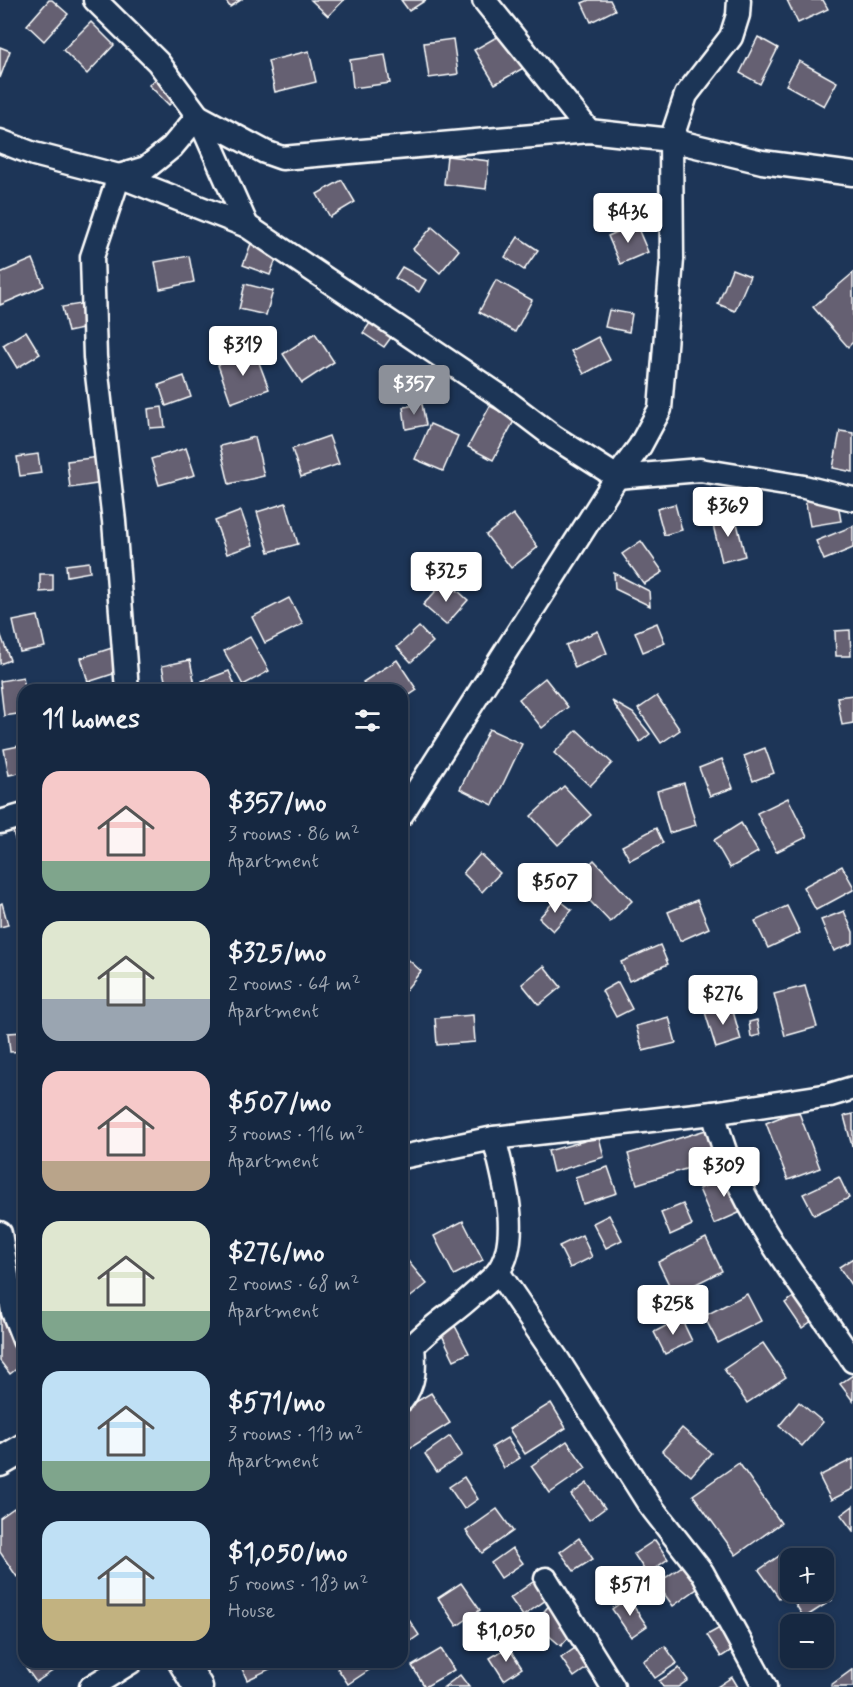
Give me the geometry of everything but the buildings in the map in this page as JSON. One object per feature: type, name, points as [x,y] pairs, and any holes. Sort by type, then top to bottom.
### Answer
[{"type":"street","points":[[95,0],[158,62],[198,117],[247,226]]},
{"type":"street","points":[[484,0],[589,130]]},
{"type":"street","points":[[408,805],[617,477],[640,446],[660,409],[672,259],[670,140],[686,95],[731,37],[738,15],[739,0]]},
{"type":"street","points":[[198,117],[265,153],[282,158],[589,130],[670,140],[762,162],[853,174]]},
{"type":"street","points":[[119,176],[146,168],[172,147],[198,117]]},
{"type":"street","points":[[0,141],[34,154],[119,176],[247,226],[617,477],[700,470],[804,487],[853,499]]},
{"type":"street","points":[[119,176],[92,257],[95,357],[114,520],[127,684]]},
{"type":"street","points":[[0,822],[18,817]]},
{"type":"street","points":[[408,1156],[494,1138],[713,1113],[830,1095],[853,1088]]},
{"type":"street","points":[[713,1113],[730,1166],[753,1211],[796,1281],[853,1361]]},
{"type":"street","points":[[408,1391],[415,1370],[413,1346],[424,1334],[498,1272],[511,1239],[507,1191],[494,1138]]},
{"type":"street","points":[[0,1233],[13,1312],[18,1325]]},
{"type":"street","points":[[498,1272],[558,1360],[649,1504],[702,1572],[765,1687]]},
{"type":"street","points":[[0,1462],[18,1452]]},
{"type":"street","points":[[546,1579],[613,1687]]},
{"type":"street","points":[[91,1687],[121,1668]]},
{"type":"street","points":[[187,1668],[198,1687]]}]
